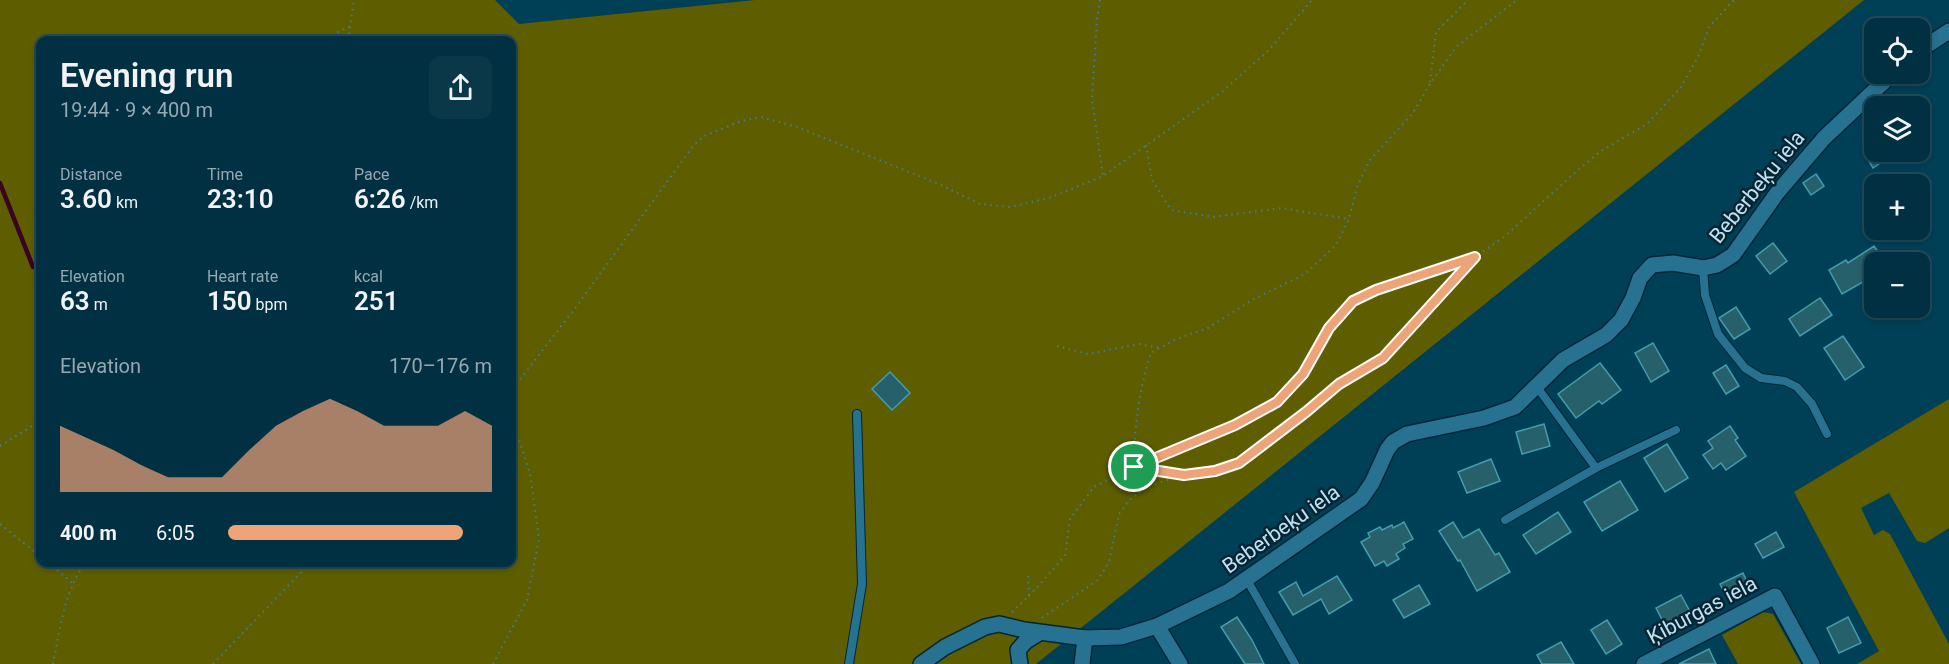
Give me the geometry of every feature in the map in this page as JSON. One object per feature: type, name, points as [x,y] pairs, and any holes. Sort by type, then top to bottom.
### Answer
[{"type":"street","points":[[1930,44],[1949,32]]},
{"type":"street","name":"Beberbeķu iela","points":[[999,624],[1039,633],[1085,638],[1121,637],[1157,626],[1192,611],[1246,580],[1361,499],[1393,442],[1407,434],[1484,418],[1515,407],[1563,360],[1606,335],[1621,320],[1633,298],[1640,278],[1652,265],[1673,263],[1703,268],[1717,265],[1733,255],[1777,193],[1824,138],[1881,84]]},
{"type":"street","name":"Ķiburgas iela","points":[[1644,664],[1775,596],[1812,664]]},
{"type":"street","points":[[921,664],[984,627],[999,624]]},
{"type":"street","points":[[1157,626],[1180,664]]},
{"type":"street","points":[[1020,664],[1018,650],[1026,641],[1039,633]]},
{"type":"street","points":[[1082,664],[1085,638]]},
{"type":"lane","points":[[1703,268],[1705,295],[1718,334],[1745,368],[1761,378],[1785,381],[1797,387],[1812,404],[1827,434]]},
{"type":"lane","points":[[1537,387],[1596,468]]},
{"type":"lane","points":[[849,664],[862,584],[857,414]]},
{"type":"lane","points":[[1505,520],[1596,468],[1676,430]]},
{"type":"lane","points":[[1246,580],[1295,664]]},
{"type":"path","points":[[349,36],[354,0]]},
{"type":"path","points":[[1100,0],[1092,99],[1103,176]]},
{"type":"path","points":[[516,385],[576,307],[693,146],[704,136],[741,121],[761,117],[797,127],[939,184],[980,204],[1010,207],[1049,198],[1103,176],[1222,91],[1262,57],[1312,0]]},
{"type":"path","points":[[1430,84],[1436,32],[1468,0]]},
{"type":"path","points":[[1134,467],[1134,437],[1139,399],[1151,353],[1176,339],[1208,328],[1254,299],[1305,274],[1336,245],[1349,219],[1357,187],[1369,160],[1413,113],[1456,46],[1517,0]]},
{"type":"path","points":[[1023,630],[1098,580],[1108,562],[1119,514],[1129,500],[1148,486],[1184,475],[1215,471],[1239,463],[1339,384],[1383,358],[1475,257],[1504,237],[1601,151],[1647,124],[1682,87],[1698,57],[1709,27],[1734,0]]},
{"type":"path","points":[[330,36],[351,26]]},
{"type":"path","points":[[1146,145],[1152,180],[1171,210],[1213,217],[1282,208],[1349,219]]},
{"type":"path","points":[[999,624],[1029,596],[1065,556],[1070,519],[1094,487],[1134,467],[1235,425],[1277,402],[1303,374],[1329,328],[1353,301],[1376,290],[1475,257]]},
{"type":"path","points":[[1057,346],[1088,354],[1139,344],[1160,348]]},
{"type":"path","points":[[0,446],[36,424]]},
{"type":"path","points":[[493,664],[527,600],[539,539],[530,473],[516,431]]},
{"type":"path","points":[[1134,467],[1184,475]]},
{"type":"path","points":[[0,524],[36,553]]},
{"type":"path","points":[[54,567],[73,584]]},
{"type":"path","points":[[54,664],[61,623],[73,584],[83,567]]},
{"type":"path","points":[[213,664],[306,567]]},
{"type":"path","points":[[1028,572],[1029,596]]},
{"type":"shaded area","points":[[0,0],[495,0],[519,24],[755,0],[1864,0],[1036,664],[0,664]]},
{"type":"shaded area","points":[[1949,399],[1949,528],[1925,543],[1917,541],[1889,493],[1861,508],[1874,535],[1883,530],[1890,534],[1949,644],[1949,664],[1857,664],[1879,651],[1794,492]]},
{"type":"shaded area","points":[[1763,612],[1773,614],[1801,664],[1738,664],[1722,635]]},
{"type":"building","points":[[1869,162],[1882,162],[1873,168]]},
{"type":"building","points":[[1816,174],[1824,186],[1811,195],[1803,183]]},
{"type":"building","points":[[1773,243],[1787,261],[1770,274],[1756,256]]},
{"type":"building","points":[[1874,246],[1878,252],[1865,252]]},
{"type":"building","points":[[1864,253],[1864,281],[1842,294],[1829,270],[1846,260],[1848,263]]},
{"type":"building","points":[[1820,298],[1832,315],[1800,336],[1789,319]]},
{"type":"building","points":[[1736,307],[1750,329],[1734,339],[1719,318]]},
{"type":"building","points":[[1843,336],[1864,367],[1845,380],[1824,348]]},
{"type":"building","points":[[1653,343],[1669,371],[1651,382],[1635,353]]},
{"type":"building","points":[[1600,363],[1621,390],[1602,404],[1599,401],[1576,418],[1558,394]]},
{"type":"building","points":[[1726,365],[1739,386],[1726,394],[1713,373]]},
{"type":"building","points":[[890,372],[910,393],[892,410],[872,389]]},
{"type":"building","points":[[1544,424],[1550,446],[1522,454],[1516,432]]},
{"type":"building","points":[[1730,426],[1738,438],[1735,440],[1746,456],[1726,470],[1721,463],[1713,469],[1703,455],[1713,448],[1708,441]]},
{"type":"building","points":[[1667,444],[1688,478],[1665,492],[1644,458]]},
{"type":"building","points":[[1491,459],[1500,481],[1467,493],[1458,472]]},
{"type":"building","points":[[1620,481],[1638,510],[1602,531],[1584,502]]},
{"type":"building","points":[[1558,512],[1571,532],[1536,554],[1523,535]]},
{"type":"building","points":[[1404,522],[1413,539],[1403,544],[1405,548],[1396,554],[1399,559],[1387,566],[1384,561],[1375,566],[1361,542],[1370,537],[1368,533],[1380,527],[1382,530],[1392,525],[1393,528]]},
{"type":"building","points":[[1453,522],[1463,538],[1479,529],[1495,555],[1499,553],[1510,572],[1477,591],[1460,560],[1458,561],[1439,531]]},
{"type":"building","points":[[1776,532],[1784,547],[1763,558],[1755,544]]},
{"type":"building","points":[[1743,573],[1749,586],[1727,598],[1720,584]]},
{"type":"building","points":[[1337,576],[1352,600],[1329,614],[1321,599],[1293,615],[1279,592],[1296,582],[1303,596]]},
{"type":"building","points":[[1419,585],[1430,604],[1404,618],[1393,600]]},
{"type":"building","points":[[1681,595],[1693,617],[1668,631],[1656,608]]},
{"type":"building","points":[[1237,617],[1264,664],[1245,664],[1221,627]]},
{"type":"building","points":[[1848,617],[1861,643],[1839,653],[1827,628]]},
{"type":"building","points":[[1607,620],[1622,644],[1606,654],[1591,630]]},
{"type":"building","points":[[1561,642],[1574,664],[1542,664],[1537,655]]},
{"type":"building","points":[[1709,649],[1716,664],[1679,664]]},
{"type":"waterway","points":[[0,183],[33,267]]},
{"type":"route","points":[[1475,257],[1383,358],[1339,384],[1239,463],[1215,471],[1184,475],[1134,467],[1235,425],[1277,402],[1303,374],[1329,328],[1353,301],[1376,290],[1475,257]]}]
